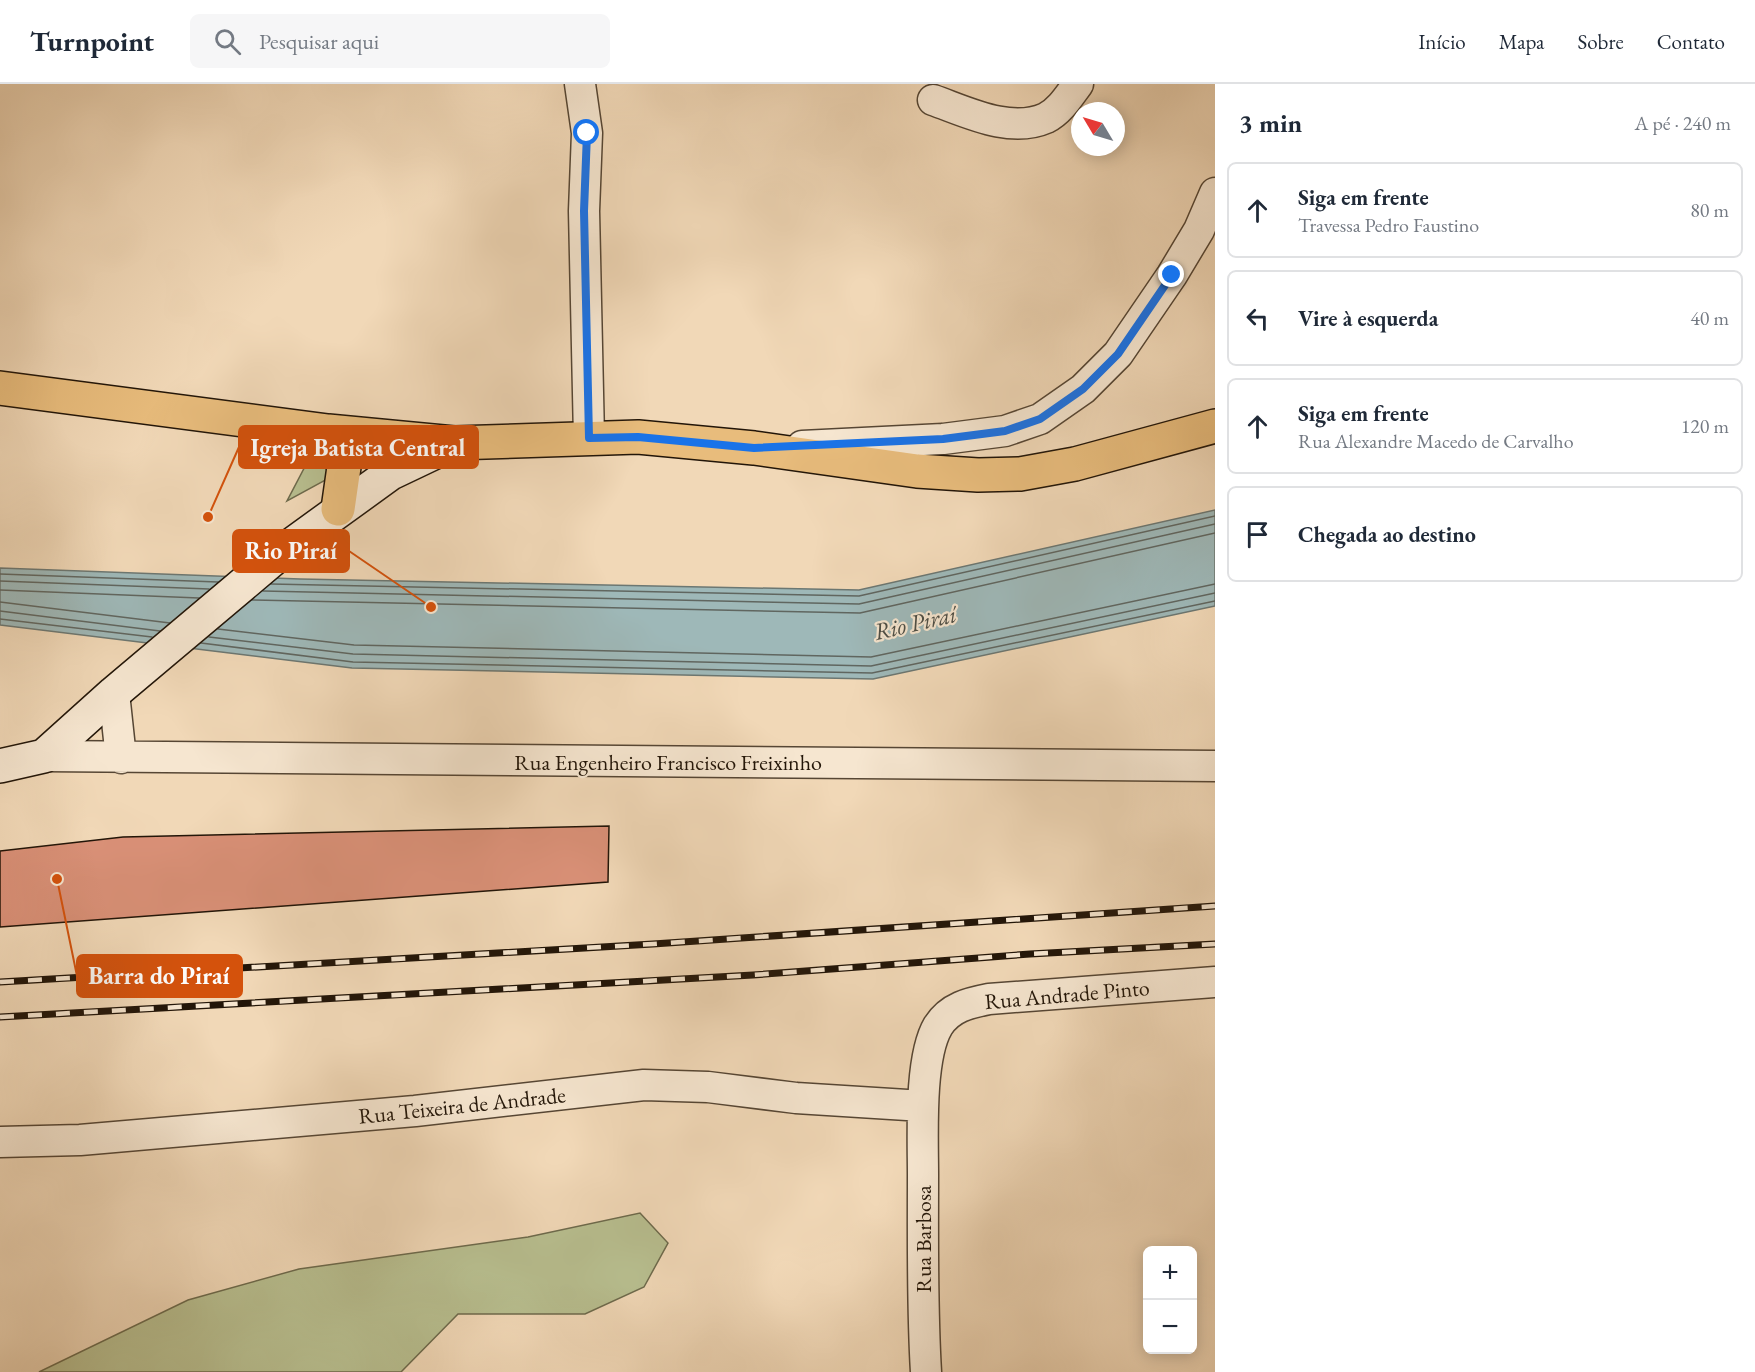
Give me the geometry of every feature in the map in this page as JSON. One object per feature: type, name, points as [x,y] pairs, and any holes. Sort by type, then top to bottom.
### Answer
[{"type":"main road","points":[[0,388],[328,431],[454,443],[638,437],[754,448],[917,471],[978,475],[1020,474],[1076,464],[1215,426]]},
{"type":"main road","points":[[328,431],[345,467],[338,509]]},
{"type":"street","points":[[580,84],[587,133],[584,211],[589,438]]},
{"type":"street","points":[[933,100],[983,118],[1029,123],[1047,117],[1058,109],[1078,84]]},
{"type":"street","points":[[754,448],[943,439],[1005,431],[1040,419],[1083,389],[1118,354],[1172,275],[1199,230],[1215,193]]},
{"type":"street","points":[[0,766],[44,756],[117,690],[279,554],[338,509],[391,473],[454,443]]},
{"type":"street","points":[[117,690],[121,758]]},
{"type":"street","name":"Rua Engenheiro Francisco Freixinho","points":[[44,756],[1215,766]]},
{"type":"street","name":"Rua Andrade Pinto","points":[[923,1106],[928,1065],[937,1028],[952,1011],[966,1004],[1013,997],[1215,982]]},
{"type":"street","name":"Rua Teixeira de Andrade","points":[[0,1142],[80,1140],[346,1117],[644,1085],[708,1087],[796,1098],[923,1106]]},
{"type":"street","name":"Rua Barbosa","points":[[923,1106],[922,1304],[926,1372]]},
{"type":"green space","points":[[321,436],[333,476],[287,501]]},
{"type":"green space","points":[[640,1213],[668,1243],[644,1287],[585,1314],[458,1314],[401,1372],[39,1372],[188,1300],[299,1269],[528,1237]]},
{"type":"water","name":"Rio Piraí","points":[[1215,510],[1215,606],[873,679],[352,668],[0,625],[0,568],[300,579],[859,590]]},
{"type":"building","points":[[609,826],[608,882],[0,927],[0,851],[123,837]]},
{"type":"railway","points":[[0,982],[653,944],[1215,906]]},
{"type":"railway","points":[[0,1017],[753,975],[1030,954],[1215,944]]},
{"type":"place","name":"Igreja Batista Central","points":[[208,517]]},
{"type":"place","name":"Rio Piraí","points":[[431,607]]},
{"type":"place","name":"Barra do Piraí","points":[[57,879]]},
{"type":"route","points":[[587,133],[584,211],[589,438],[638,437],[754,448],[943,439],[1005,431],[1040,419],[1083,389],[1118,354],[1172,275]]}]
